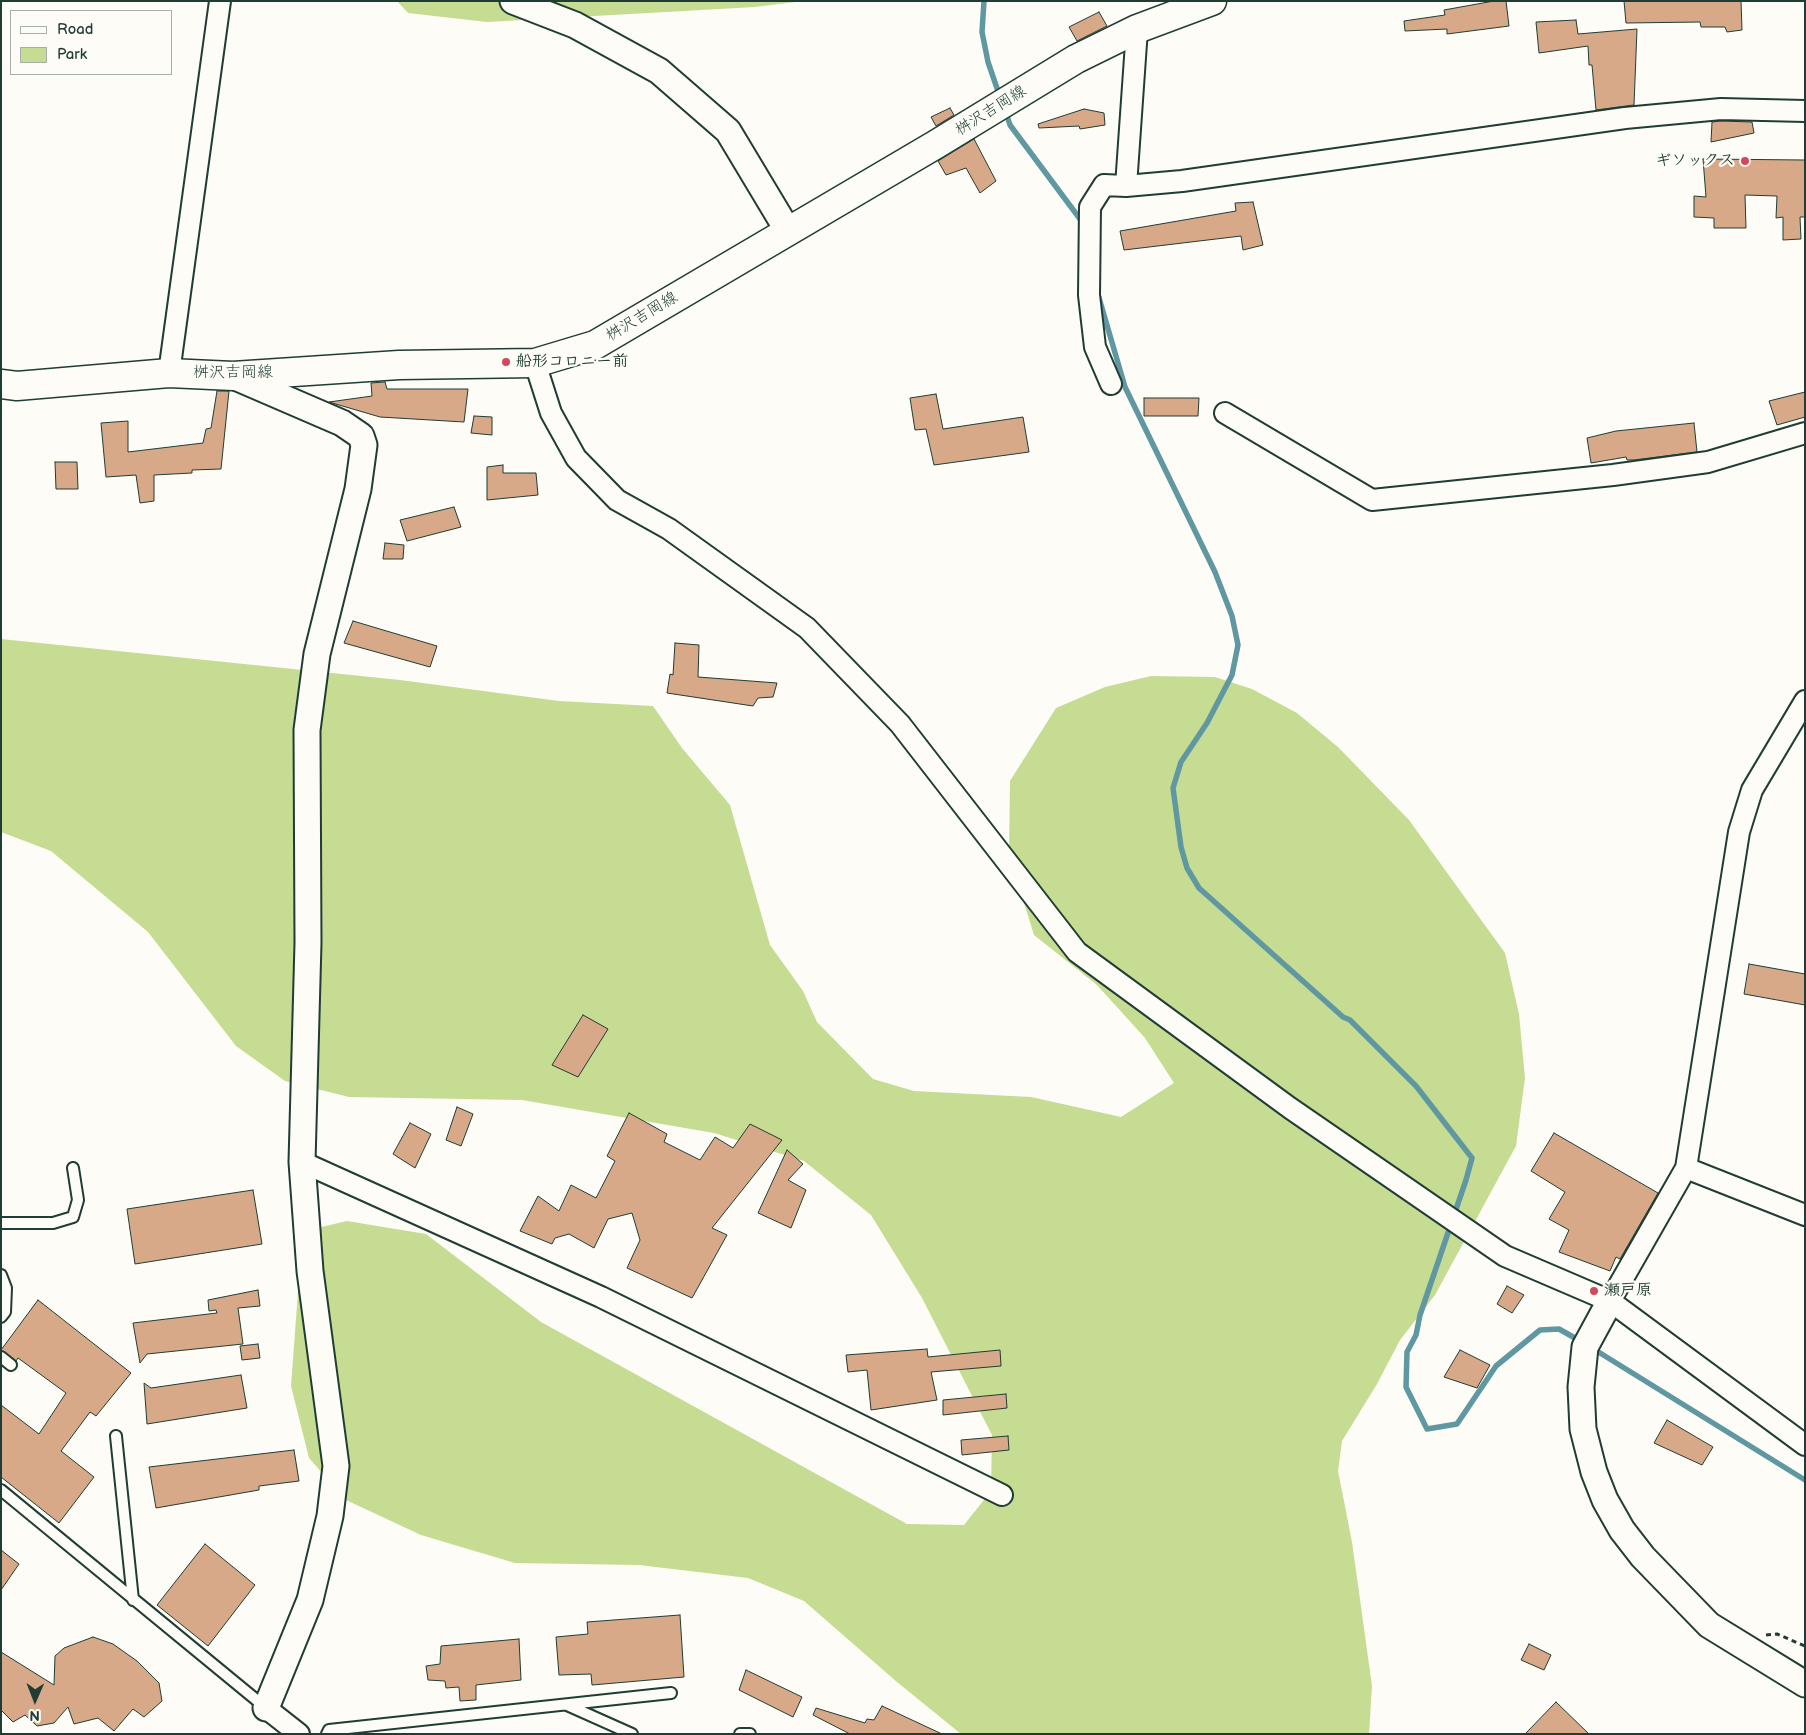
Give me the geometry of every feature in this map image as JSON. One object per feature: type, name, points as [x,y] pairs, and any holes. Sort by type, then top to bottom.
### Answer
[{"type":"main road","name":"桝沢吉岡線","points":[[1,384],[17,386],[169,373],[233,376],[399,365],[535,364],[595,345],[935,145],[1076,59],[1137,29],[1212,1]]},
{"type":"street","points":[[169,373],[220,1]]},
{"type":"street","points":[[513,1],[575,25],[659,71],[728,131],[788,231]]},
{"type":"street","points":[[1126,186],[1137,29]]},
{"type":"street","points":[[1111,384],[1095,347],[1088,295],[1090,206],[1104,185],[1126,186],[1182,181],[1625,118],[1721,109],[1805,110]]},
{"type":"street","points":[[535,364],[551,413],[576,458],[618,500],[669,529],[807,628],[900,724],[1077,952],[1290,1108],[1505,1256],[1610,1301],[1805,1445]]},
{"type":"street","points":[[233,376],[342,423],[361,436],[364,445],[358,489],[317,654],[307,730],[308,943],[302,1162],[310,1271],[336,1466],[330,1516],[310,1600],[266,1708],[299,1734]]},
{"type":"street","points":[[1224,413],[1372,500],[1614,475],[1708,462],[1805,433]]},
{"type":"street","points":[[1805,702],[1752,790],[1739,832],[1686,1168],[1589,1340],[1581,1387],[1584,1429],[1594,1472],[1605,1500],[1622,1530],[1681,1599],[1709,1625],[1805,1684]]},
{"type":"street","points":[[302,1162],[601,1297],[1002,1495]]},
{"type":"street","points":[[1686,1168],[1805,1215]]},
{"type":"lane","points":[[1,1223],[53,1223],[73,1217],[78,1200],[73,1168]]},
{"type":"lane","points":[[1,1275],[6,1288],[5,1312],[1,1317]]},
{"type":"lane","points":[[1,1357],[11,1365]]},
{"type":"lane","points":[[116,1436],[134,1600]]},
{"type":"lane","points":[[1,1490],[266,1708]]},
{"type":"lane","points":[[327,1734],[329,1730],[670,1693]]},
{"type":"lane","points":[[566,1704],[632,1734]]},
{"type":"lane","points":[[740,1734],[750,1734]]},
{"type":"green space","points":[[397,1],[803,1],[755,7],[487,22],[408,13]]},
{"type":"green space","points":[[1,639],[400,680],[559,701],[653,706],[682,748],[730,805],[770,945],[803,991],[817,1022],[873,1079],[914,1091],[1031,1097],[1121,1117],[1174,1083],[1145,1038],[1097,985],[1034,935],[1009,855],[1010,781],[1056,708],[1105,687],[1151,676],[1215,677],[1252,689],[1297,713],[1338,747],[1409,820],[1505,953],[1519,1014],[1525,1078],[1516,1146],[1435,1295],[1400,1340],[1377,1384],[1342,1441],[1338,1471],[1352,1542],[1372,1686],[1369,1734],[961,1734],[897,1682],[804,1601],[748,1578],[639,1565],[515,1563],[421,1535],[346,1500],[309,1458],[291,1386],[301,1251],[317,1228],[347,1221],[426,1234],[541,1322],[907,1524],[964,1525],[991,1491],[992,1435],[922,1298],[871,1215],[804,1161],[714,1133],[522,1100],[349,1097],[285,1081],[236,1046],[148,932],[51,851],[1,832]]},
{"type":"building","points":[[1494,1],[1506,1],[1509,26],[1447,34],[1447,29],[1405,31],[1404,21],[1445,15],[1444,10]]},
{"type":"building","points":[[1624,1],[1741,1],[1742,30],[1727,32],[1725,27],[1701,27],[1700,22],[1626,23]]},
{"type":"building","points":[[1099,12],[1107,26],[1077,41],[1069,27]]},
{"type":"building","points":[[1576,20],[1578,34],[1637,29],[1634,105],[1596,110],[1592,65],[1589,65],[1588,46],[1539,53],[1536,22]]},
{"type":"building","points":[[950,108],[954,115],[936,126],[931,117]]},
{"type":"building","points":[[1084,109],[1104,113],[1105,125],[1080,129],[1079,126],[1039,128],[1038,124]]},
{"type":"building","points":[[1712,122],[1752,122],[1754,133],[1711,142]]},
{"type":"building","points":[[974,139],[996,181],[980,193],[966,168],[946,175],[938,161]]},
{"type":"building","points":[[1703,159],[1805,160],[1805,217],[1800,217],[1801,239],[1783,240],[1783,217],[1776,218],[1777,196],[1745,195],[1746,228],[1714,228],[1714,218],[1694,217],[1694,196],[1706,197]]},
{"type":"building","points":[[1253,202],[1263,245],[1243,250],[1241,236],[1124,250],[1120,231],[1236,211],[1235,203]]},
{"type":"building","points":[[385,382],[387,389],[468,389],[464,422],[380,417],[329,402],[372,396],[371,383]]},
{"type":"building","points":[[217,391],[229,391],[221,469],[192,470],[192,473],[154,475],[154,501],[140,503],[136,475],[106,477],[101,423],[128,421],[128,452],[203,443],[206,429],[211,428]]},
{"type":"building","points":[[1805,392],[1805,417],[1777,425],[1769,401]]},
{"type":"building","points":[[936,394],[943,429],[1023,417],[1029,452],[934,465],[926,429],[915,430],[910,398]]},
{"type":"building","points":[[1144,398],[1199,398],[1198,416],[1144,416]]},
{"type":"building","points":[[474,416],[492,417],[492,435],[471,433]]},
{"type":"building","points":[[1694,423],[1697,452],[1634,460],[1627,460],[1626,457],[1591,463],[1587,438],[1616,431]]},
{"type":"building","points":[[55,462],[77,462],[78,489],[56,489]]},
{"type":"building","points":[[503,465],[503,473],[536,473],[538,495],[487,500],[487,467]]},
{"type":"building","points":[[454,507],[461,527],[407,541],[400,520]]},
{"type":"building","points":[[385,543],[404,545],[403,559],[383,559]]},
{"type":"building","points":[[353,621],[437,646],[430,667],[344,643]]},
{"type":"building","points":[[675,643],[699,645],[698,677],[777,683],[773,697],[758,698],[753,706],[667,693],[670,674],[673,675]]},
{"type":"building","points":[[1749,964],[1805,974],[1805,1005],[1744,994]]},
{"type":"building","points":[[583,1015],[608,1029],[578,1077],[552,1065]]},
{"type":"building","points":[[457,1107],[473,1114],[461,1146],[446,1140]]},
{"type":"building","points":[[629,1113],[667,1134],[664,1142],[700,1160],[715,1137],[733,1148],[750,1124],[782,1140],[712,1228],[727,1235],[692,1298],[627,1268],[640,1240],[632,1213],[608,1219],[594,1248],[569,1234],[555,1238],[552,1244],[520,1231],[538,1196],[559,1211],[571,1185],[596,1198],[615,1161],[607,1156]]},
{"type":"building","points":[[410,1123],[431,1134],[415,1168],[393,1154]]},
{"type":"building","points":[[1554,1133],[1658,1193],[1620,1259],[1616,1257],[1610,1271],[1559,1252],[1569,1230],[1549,1219],[1565,1192],[1531,1171]]},
{"type":"building","points":[[787,1150],[803,1164],[788,1180],[806,1190],[791,1228],[758,1213]]},
{"type":"building","points":[[253,1190],[262,1244],[135,1264],[127,1209]]},
{"type":"building","points":[[1507,1286],[1524,1295],[1512,1313],[1497,1304]]},
{"type":"building","points":[[258,1290],[260,1306],[238,1308],[243,1344],[147,1354],[140,1363],[133,1323],[217,1313],[216,1310],[209,1311],[208,1300]]},
{"type":"building","points":[[38,1300],[131,1373],[96,1416],[90,1412],[61,1451],[94,1477],[59,1523],[1,1477],[1,1405],[39,1434],[66,1393],[18,1358],[16,1361],[1,1350]]},
{"type":"building","points":[[258,1344],[260,1358],[242,1360],[240,1346]]},
{"type":"building","points":[[927,1349],[928,1357],[1000,1350],[1001,1366],[931,1372],[937,1400],[871,1410],[867,1370],[848,1372],[846,1355]]},
{"type":"building","points":[[1460,1350],[1490,1365],[1477,1388],[1444,1377]]},
{"type":"building","points":[[241,1375],[247,1408],[147,1424],[144,1383],[151,1388]]},
{"type":"building","points":[[1006,1394],[1007,1408],[943,1415],[943,1400]]},
{"type":"building","points":[[1667,1420],[1713,1447],[1702,1465],[1654,1443]]},
{"type":"building","points":[[1008,1436],[1009,1450],[962,1455],[961,1440]]},
{"type":"building","points":[[294,1450],[299,1481],[259,1486],[259,1490],[156,1508],[149,1467]]},
{"type":"building","points":[[205,1544],[255,1585],[208,1646],[157,1605]]},
{"type":"building","points":[[1,1550],[19,1564],[1,1590]]},
{"type":"building","points":[[680,1615],[684,1677],[592,1685],[591,1674],[559,1675],[556,1637],[588,1634],[587,1622]]},
{"type":"building","points":[[93,1637],[113,1644],[137,1661],[159,1683],[162,1701],[144,1717],[133,1709],[114,1731],[98,1718],[74,1724],[68,1707],[54,1723],[37,1726],[25,1715],[13,1722],[1,1710],[1,1652],[54,1685],[55,1656],[64,1648]]},
{"type":"building","points":[[519,1639],[521,1680],[476,1685],[476,1700],[460,1701],[459,1687],[446,1688],[445,1681],[428,1680],[426,1666],[440,1664],[441,1646]]},
{"type":"building","points":[[1529,1644],[1551,1655],[1544,1670],[1521,1660]]},
{"type":"building","points":[[746,1670],[802,1697],[793,1717],[739,1690]]},
{"type":"building","points":[[1556,1702],[1589,1734],[1525,1734]]},
{"type":"building","points":[[882,1706],[942,1734],[850,1734],[813,1715],[816,1708],[865,1723],[867,1719],[874,1720]]},
{"type":"waterway","points":[[984,1],[982,32],[988,62],[1000,97]]},
{"type":"waterway","points":[[1005,110],[1010,125],[1083,223]]},
{"type":"waterway","points":[[1097,291],[1125,387],[1215,572],[1232,616],[1238,645],[1232,675],[1207,723],[1181,762],[1173,788],[1181,847],[1187,868],[1199,888],[1343,1017],[1350,1020],[1416,1086],[1472,1158],[1420,1315],[1416,1335],[1407,1352],[1406,1387],[1427,1429],[1457,1424],[1496,1366],[1540,1330],[1559,1329],[1582,1342]]},
{"type":"waterway","points":[[1592,1348],[1805,1480]]},
{"type":"place","name":"ギソックス","points":[[1745,161]]},
{"type":"place","name":"船形コロニー前","points":[[506,362]]},
{"type":"place","name":"瀬戸原","points":[[1594,1291]]}]
